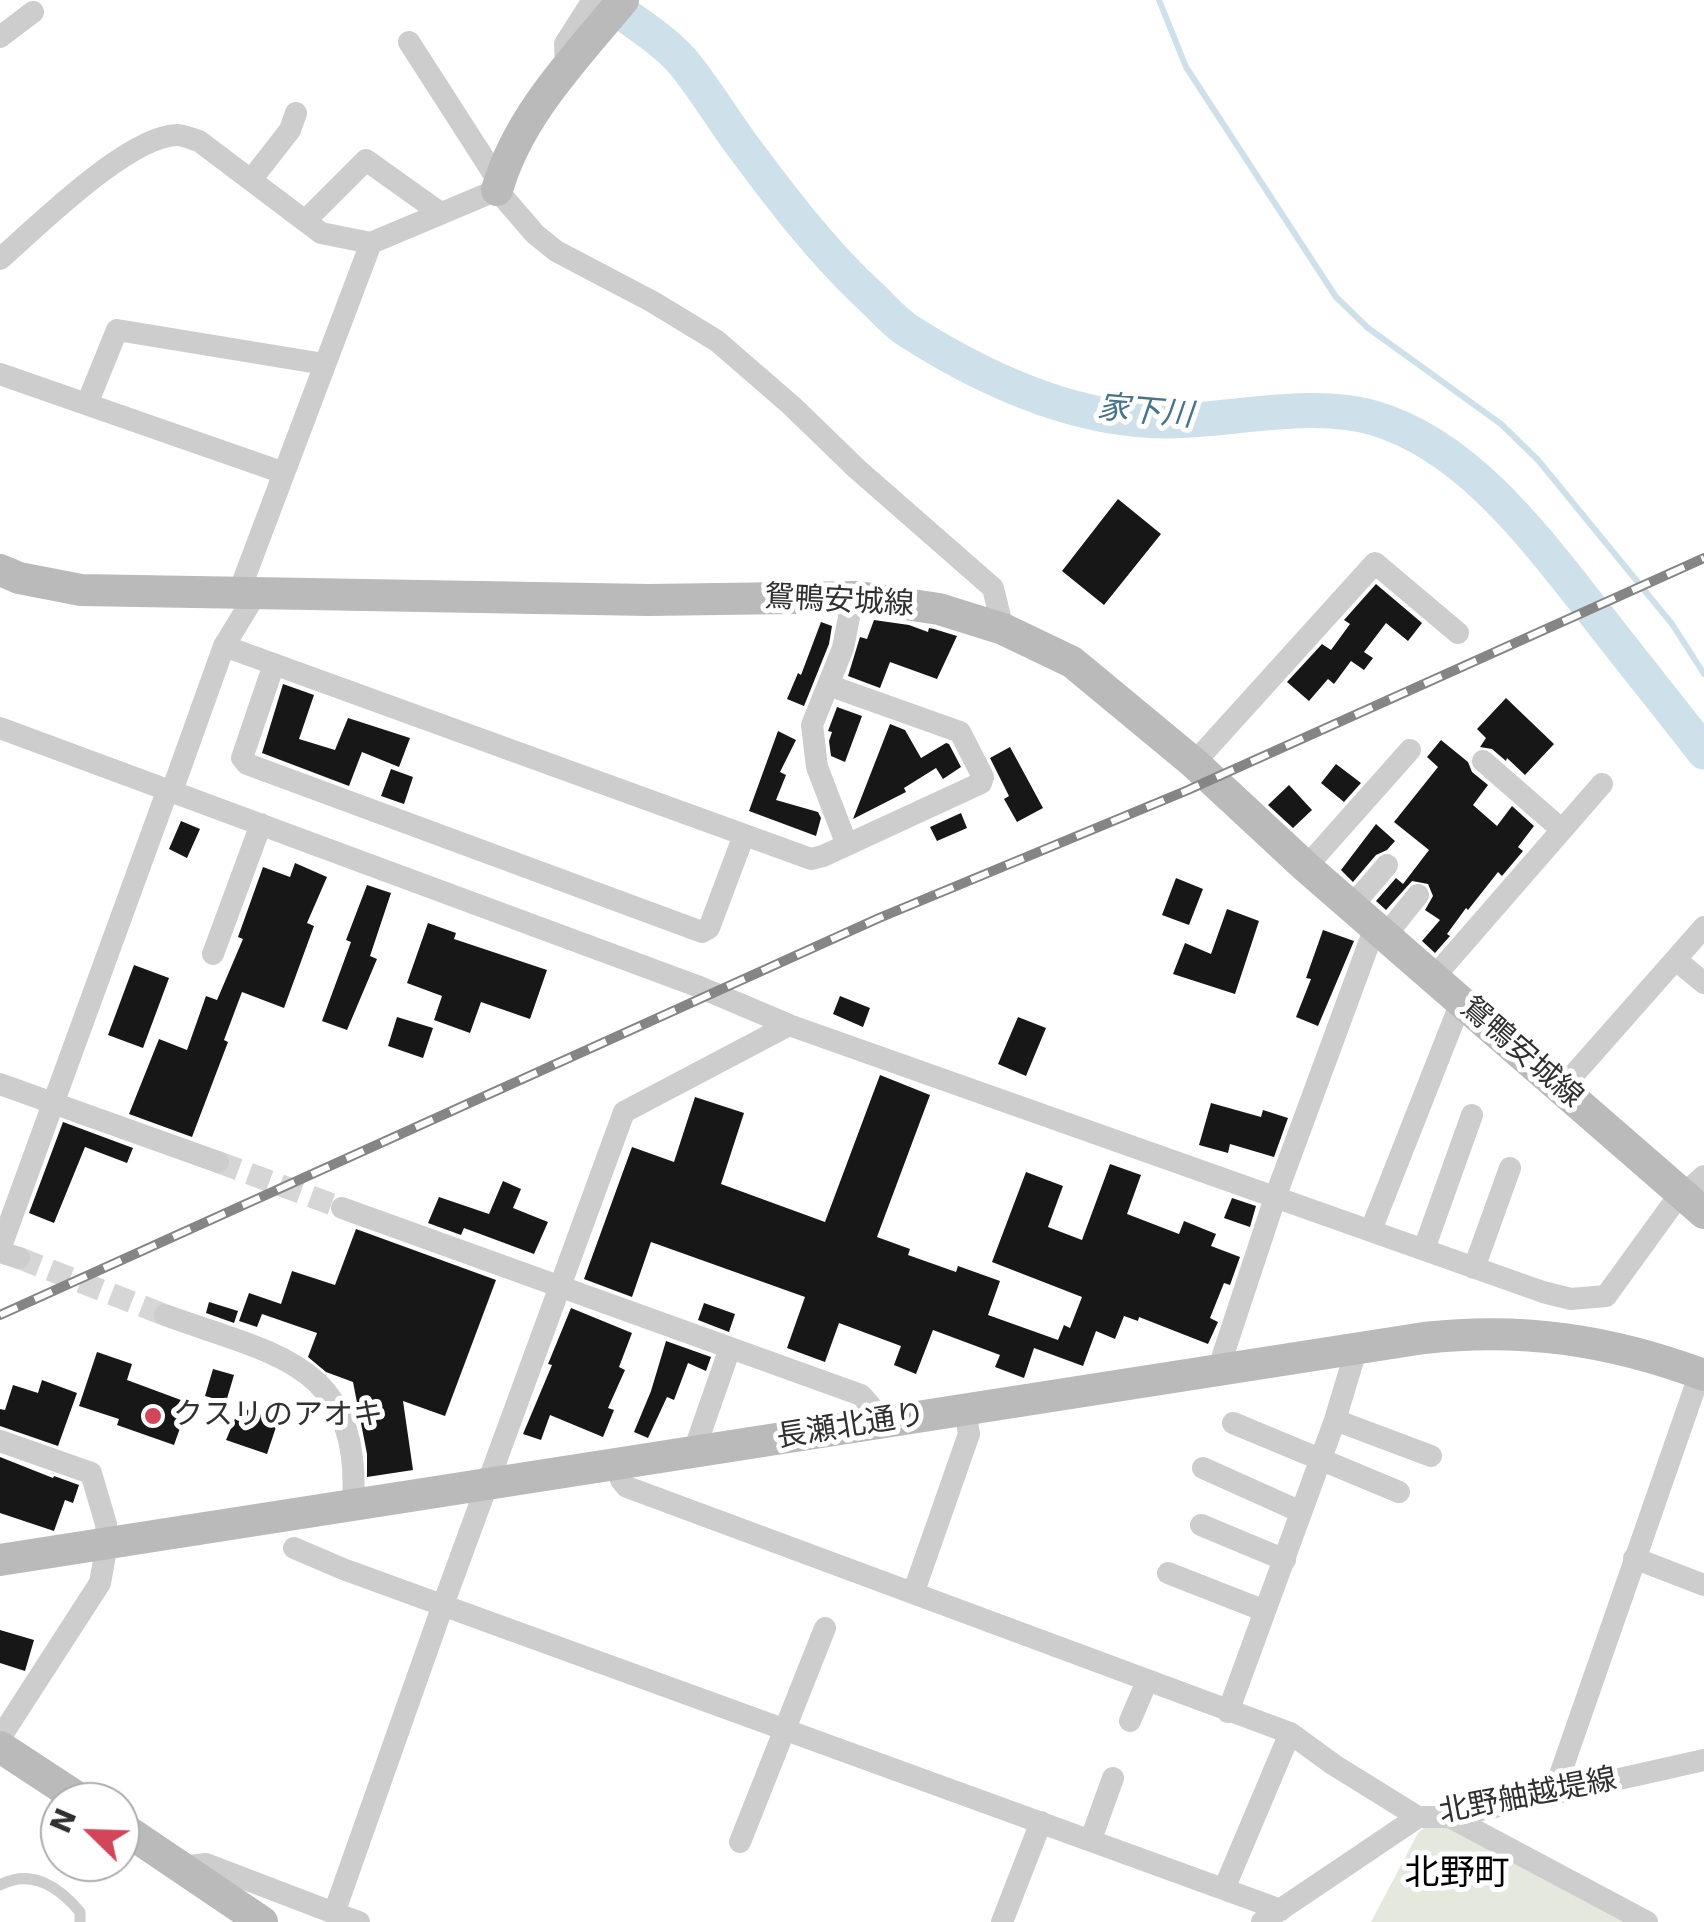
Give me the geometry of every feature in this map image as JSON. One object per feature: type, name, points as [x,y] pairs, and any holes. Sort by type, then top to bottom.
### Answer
[{"type":"street","points":[[566,68],[566,44],[593,0]]},
{"type":"street","points":[[0,259],[86,184],[151,142],[177,135],[199,141],[321,233],[371,243],[498,186],[508,155],[525,125],[623,0]]},
{"type":"street","points":[[0,37],[33,12]]},
{"type":"street","points":[[408,42],[498,186],[535,234],[556,251],[718,341],[993,588],[1002,628]]},
{"type":"street","points":[[251,180],[290,130],[296,113]]},
{"type":"street","points":[[305,221],[366,160],[439,212]]},
{"type":"street","points":[[6,1253],[54,1104],[224,646],[248,592],[284,472],[371,243]]},
{"type":"street","points":[[86,404],[117,330],[324,364]]},
{"type":"street","points":[[0,374],[284,472]]},
{"type":"street","points":[[1194,764],[1376,563],[1458,633]]},
{"type":"street","name":"鴛鴨安城線","points":[[0,570],[19,578],[81,590],[649,600],[848,597],[895,600],[1002,628],[1072,662],[1194,764],[1370,923],[1562,1088],[1697,1195]]},
{"type":"street","points":[[847,845],[818,766],[812,725],[843,648],[848,597]]},
{"type":"street","points":[[224,646],[811,858],[982,783],[983,777],[960,732],[828,685]]},
{"type":"street","points":[[274,664],[242,758],[248,764],[702,932],[709,928],[744,835]]},
{"type":"street","points":[[0,728],[790,1024],[1571,1299],[1606,1296],[1672,1206],[1697,1195]]},
{"type":"street","points":[[1306,866],[1410,750]]},
{"type":"street","points":[[1482,761],[1561,829]]},
{"type":"street","points":[[1434,977],[1602,784]]},
{"type":"street","points":[[213,954],[262,824]]},
{"type":"street","points":[[1221,1368],[1387,865]]},
{"type":"street","points":[[1370,923],[1418,895]]},
{"type":"street","points":[[1562,1088],[1704,927]]},
{"type":"street","points":[[1676,960],[1704,983]]},
{"type":"street","points":[[1371,1230],[1462,1002]]},
{"type":"street","points":[[334,1913],[442,1605],[624,1112],[790,1024]]},
{"type":"street","points":[[0,1084],[218,1162]]},
{"type":"street","points":[[1424,1249],[1472,1115]]},
{"type":"street","points":[[1474,1268],[1510,1168]]},
{"type":"street","points":[[342,1208],[861,1395],[879,1423]]},
{"type":"street","points":[[165,1315],[284,1359],[324,1386],[342,1414],[353,1462],[353,1504]]},
{"type":"street","name":"長瀬北通り","points":[[0,1560],[1221,1368],[1481,1332],[1585,1342],[1703,1370]]},
{"type":"street","points":[[694,1451],[730,1348]]},
{"type":"street","points":[[1228,1712],[1336,1420],[1356,1348]]},
{"type":"street","points":[[1554,1792],[1703,1370]]},
{"type":"street","points":[[914,1591],[969,1434],[965,1410]]},
{"type":"street","points":[[1336,1420],[1431,1456]]},
{"type":"street","points":[[1233,1423],[1399,1492]]},
{"type":"street","points":[[0,1440],[92,1473],[106,1524],[107,1544],[100,1583],[0,1738]]},
{"type":"street","points":[[617,1464],[627,1487],[1290,1732],[1334,1765],[1418,1816]]},
{"type":"street","points":[[1204,1468],[1301,1512]]},
{"type":"street","points":[[1201,1526],[1285,1560]]},
{"type":"street","points":[[294,1548],[1224,1889],[1272,1916]]},
{"type":"street","points":[[1634,1558],[1704,1585]]},
{"type":"street","points":[[1168,1573],[1265,1611]]},
{"type":"street","points":[[740,1842],[824,1628]]},
{"type":"street","points":[[1130,1721],[1147,1681]]},
{"type":"street","points":[[1224,1889],[1290,1732]]},
{"type":"street","points":[[0,1747],[53,1782]]},
{"type":"street","name":"北野舳越堤線","points":[[1272,1916],[1418,1816],[1450,1818],[1704,1760]]},
{"type":"street","points":[[1091,1840],[1113,1778]]},
{"type":"street","points":[[1450,1818],[1646,1922]]},
{"type":"street","points":[[1002,1922],[1041,1822]]},
{"type":"street","points":[[140,1839],[262,1922]]},
{"type":"street","points":[[182,1867],[206,1864],[359,1922]]},
{"type":"lane","points":[[0,1885],[9,1880],[39,1880],[62,1890],[80,1912],[80,1922]]},
{"type":"shaded area","points":[[1430,1822],[1450,1825],[1632,1922],[1371,1922],[1418,1833]]},
{"type":"building","points":[[1118,499],[1161,534],[1104,605],[1062,571]]},
{"type":"building","points":[[1376,584],[1422,623],[1408,641],[1386,623],[1364,652],[1373,658],[1364,670],[1351,661],[1334,684],[1328,679],[1309,701],[1287,682],[1322,644],[1331,650],[1350,624],[1344,620]]},
{"type":"building","points":[[874,620],[957,636],[937,679],[890,662],[880,688],[848,676],[860,637],[867,639]]},
{"type":"building","points":[[821,622],[832,626],[829,644],[804,706],[787,699],[798,673],[801,675]]},
{"type":"building","points":[[283,684],[314,695],[299,739],[335,750],[348,718],[410,738],[399,767],[362,752],[349,786],[262,753]]},
{"type":"building","points":[[1506,698],[1554,744],[1525,775],[1507,758],[1506,761],[1492,749],[1480,747],[1486,738],[1477,729]]},
{"type":"building","points":[[837,707],[862,716],[845,762],[831,756],[832,732],[828,731]]},
{"type":"building","points":[[890,724],[905,730],[921,758],[949,744],[961,767],[943,779],[936,768],[904,788],[906,792],[853,819]]},
{"type":"building","points":[[778,731],[796,740],[780,772],[786,775],[776,800],[818,812],[821,818],[816,836],[749,811]]},
{"type":"building","points":[[1441,740],[1488,785],[1473,805],[1497,826],[1512,806],[1534,826],[1518,847],[1523,851],[1466,908],[1435,953],[1422,941],[1440,920],[1425,910],[1433,896],[1428,884],[1412,881],[1386,910],[1376,901],[1396,878],[1403,884],[1429,850],[1394,822],[1438,767],[1427,757]]},
{"type":"building","points":[[1010,747],[1043,808],[1017,822],[1004,799],[1009,796],[990,758]]},
{"type":"building","points":[[1336,764],[1361,783],[1344,802],[1321,783]]},
{"type":"building","points":[[391,769],[413,777],[404,804],[381,796]]},
{"type":"building","points":[[1289,785],[1312,810],[1293,828],[1268,805]]},
{"type":"building","points":[[961,813],[967,828],[937,841],[930,827]]},
{"type":"building","points":[[181,821],[200,829],[187,858],[169,849]]},
{"type":"building","points":[[1376,824],[1395,841],[1376,855],[1353,882],[1341,870]]},
{"type":"building","points":[[295,863],[327,877],[307,923],[314,926],[284,1008],[242,992],[224,1040],[228,1042],[192,1137],[129,1114],[159,1039],[187,1050],[206,996],[217,1000],[243,939],[238,937],[263,867],[290,877]]},
{"type":"building","points":[[1176,878],[1203,889],[1189,925],[1162,915]]},
{"type":"building","points":[[367,885],[391,893],[370,956],[377,959],[347,1030],[322,1021]]},
{"type":"building","points":[[1227,909],[1259,921],[1235,994],[1173,974],[1185,943],[1211,954]]},
{"type":"building","points":[[428,923],[456,933],[454,939],[547,970],[530,1019],[481,1002],[470,1033],[434,1020],[442,996],[407,983]]},
{"type":"building","points":[[1323,930],[1354,941],[1318,1026],[1296,1017],[1311,979],[1306,978]]},
{"type":"building","points":[[134,965],[169,978],[143,1048],[108,1035]]},
{"type":"building","points":[[840,996],[870,1008],[863,1027],[833,1014]]},
{"type":"building","points":[[397,1017],[433,1028],[423,1058],[388,1046]]},
{"type":"building","points":[[1018,1017],[1046,1028],[1026,1076],[998,1064]]},
{"type":"building","points":[[880,1075],[930,1095],[877,1237],[910,1249],[908,1255],[956,1272],[958,1266],[1000,1281],[988,1315],[1058,1340],[1064,1325],[1070,1328],[1082,1297],[992,1262],[1026,1172],[1063,1186],[1048,1227],[1082,1240],[1110,1164],[1141,1175],[1127,1214],[1179,1234],[1184,1221],[1216,1234],[1211,1246],[1240,1257],[1230,1285],[1224,1283],[1210,1318],[1218,1322],[1208,1344],[1139,1317],[1138,1321],[1124,1316],[1115,1339],[1096,1331],[1083,1366],[1034,1348],[1024,1378],[995,1367],[1000,1355],[933,1330],[916,1374],[894,1365],[901,1346],[839,1323],[825,1362],[787,1348],[805,1297],[651,1242],[632,1297],[584,1279],[632,1147],[674,1162],[695,1097],[744,1113],[721,1184],[825,1222]]},
{"type":"building","points":[[1211,1103],[1261,1117],[1263,1110],[1288,1118],[1274,1157],[1230,1144],[1228,1153],[1199,1145]]},
{"type":"building","points":[[63,1122],[133,1148],[127,1163],[85,1147],[54,1223],[29,1213]]},
{"type":"building","points":[[503,1181],[521,1189],[513,1208],[548,1222],[534,1254],[464,1228],[461,1235],[428,1223],[439,1197],[489,1214]]},
{"type":"building","points":[[1232,1198],[1256,1206],[1250,1227],[1224,1218]]},
{"type":"building","points":[[356,1229],[496,1280],[445,1416],[403,1401],[413,1470],[367,1477],[367,1454],[353,1382],[326,1372],[308,1357],[317,1333],[262,1314],[257,1327],[239,1321],[249,1293],[281,1304],[292,1271],[335,1285]]},
{"type":"building","points":[[209,1302],[238,1311],[234,1323],[206,1313]]},
{"type":"building","points":[[704,1303],[735,1314],[729,1332],[698,1320]]},
{"type":"building","points":[[571,1308],[632,1333],[619,1367],[625,1370],[608,1408],[614,1410],[603,1437],[550,1415],[541,1440],[523,1434]]},
{"type":"building","points":[[666,1341],[711,1357],[706,1371],[688,1363],[674,1400],[667,1397],[648,1438],[634,1432]]},
{"type":"building","points":[[97,1352],[132,1364],[127,1380],[189,1403],[174,1445],[117,1425],[119,1419],[79,1406]]},
{"type":"building","points":[[213,1369],[234,1375],[226,1402],[205,1396]]},
{"type":"building","points":[[42,1380],[77,1393],[58,1446],[0,1426],[0,1409],[5,1410],[13,1385],[38,1393]]},
{"type":"building","points":[[240,1407],[278,1421],[267,1454],[226,1440]]},
{"type":"building","points":[[0,1457],[79,1485],[73,1503],[65,1500],[54,1531],[0,1513]]},
{"type":"building","points":[[0,1630],[34,1640],[25,1671],[0,1663]]},
{"type":"waterway","name":"家下川","points":[[605,0],[682,61],[801,222],[835,261],[905,328],[1002,382],[1101,414],[1171,421],[1325,411],[1374,418],[1409,432],[1473,475],[1528,531],[1704,752]]},
{"type":"waterway","points":[[1159,0],[1186,67],[1336,297],[1368,328],[1501,424],[1538,460],[1672,624],[1704,674]]},
{"type":"tunnel","points":[[218,1162],[342,1208]]},
{"type":"tunnel","points":[[19,1258],[165,1315]]},
{"type":"railway","points":[[0,1315],[879,918],[1188,790],[1704,558]]},
{"type":"place","name":"クスリのアオキ","points":[[153,1416]]},
{"type":"district","name":"北野町","points":[[1457,1875]]}]
